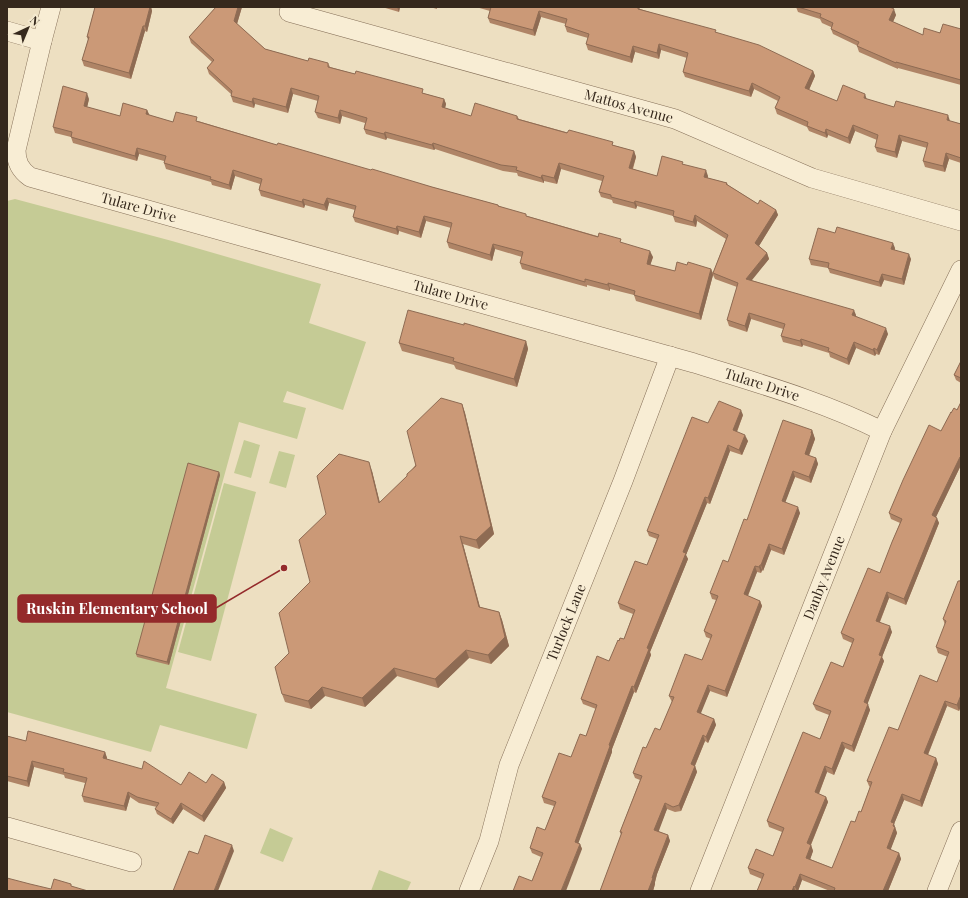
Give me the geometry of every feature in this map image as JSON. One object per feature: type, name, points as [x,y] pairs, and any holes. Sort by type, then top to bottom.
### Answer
[{"type":"street","points":[[7,31],[42,40],[51,7]]},
{"type":"street","name":"Mattos Avenue","points":[[290,10],[675,119],[812,178],[961,221]]},
{"type":"street","name":"Tulare Drive","points":[[42,40],[16,150],[16,158],[19,166],[30,177],[670,356],[800,396],[862,421],[882,432]]},
{"type":"street","name":"Danby Avenue","points":[[700,891],[882,432],[961,270]]},
{"type":"street","name":"Turlock Lane","points":[[469,891],[489,841],[509,765],[623,481],[670,356]]},
{"type":"street","points":[[7,826],[132,862]]},
{"type":"street","points":[[937,891],[961,832]]},
{"type":"green space","points":[[15,199],[172,241],[321,284],[309,323],[366,342],[343,410],[287,391],[283,402],[306,408],[297,439],[239,422],[166,688],[257,714],[247,749],[160,725],[151,752],[7,712],[7,201]]},
{"type":"green space","points":[[244,440],[260,445],[251,478],[234,473]]},
{"type":"green space","points":[[279,451],[295,455],[286,488],[269,483]]},
{"type":"green space","points":[[224,483],[256,492],[211,661],[178,652]]},
{"type":"green space","points":[[270,828],[293,838],[283,862],[260,853]]},
{"type":"green space","points":[[379,870],[411,882],[407,891],[371,891]]},
{"type":"building","points":[[95,7],[150,7],[129,73],[82,60],[89,37],[87,37]]},
{"type":"building","points":[[216,7],[238,7],[234,21],[265,49],[308,61],[309,58],[328,63],[328,67],[355,74],[356,71],[423,89],[422,93],[444,99],[442,107],[471,116],[475,103],[517,116],[517,119],[567,133],[569,130],[613,142],[612,145],[634,151],[629,168],[657,176],[662,156],[683,162],[682,164],[706,170],[704,177],[727,183],[726,184],[758,204],[760,200],[776,210],[755,243],[767,253],[746,279],[854,310],[852,315],[886,328],[877,350],[874,348],[873,350],[854,342],[847,359],[828,351],[829,348],[801,339],[800,341],[781,336],[785,324],[749,313],[745,326],[727,320],[738,283],[713,273],[728,235],[695,215],[693,222],[673,216],[674,211],[635,201],[634,203],[599,192],[604,176],[559,163],[554,178],[542,175],[541,178],[516,170],[517,167],[501,165],[433,143],[432,145],[385,132],[384,134],[364,129],[367,118],[340,110],[338,118],[315,112],[319,96],[291,88],[286,107],[253,98],[252,102],[231,96],[232,91],[207,68],[214,60],[189,37]]},
{"type":"building","points":[[491,7],[638,7],[638,9],[716,30],[715,32],[759,45],[813,71],[805,88],[837,101],[843,85],[865,94],[864,98],[894,107],[896,101],[948,115],[947,120],[961,124],[961,158],[946,153],[943,166],[923,161],[928,143],[899,135],[895,152],[875,147],[878,135],[853,125],[848,138],[826,129],[825,133],[807,126],[808,122],[775,108],[780,97],[752,83],[749,91],[683,72],[688,53],[659,44],[657,53],[633,46],[630,57],[586,44],[589,34],[565,26],[567,19],[539,11],[533,30],[488,18]]},
{"type":"building","points":[[798,7],[890,7],[894,9],[889,20],[923,35],[924,28],[940,33],[943,24],[961,29],[961,80],[896,63],[857,46],[859,42],[831,29],[833,23],[820,17],[821,14]]},
{"type":"building","points":[[63,86],[87,93],[84,106],[120,116],[123,103],[147,110],[146,114],[173,122],[176,112],[197,117],[196,121],[277,145],[278,143],[498,205],[526,214],[526,216],[598,237],[599,233],[621,239],[620,242],[650,251],[647,264],[675,271],[677,262],[687,265],[688,262],[711,269],[699,314],[634,295],[635,291],[608,283],[608,285],[585,279],[585,282],[520,263],[523,252],[493,244],[490,255],[447,242],[452,223],[424,216],[419,232],[397,226],[396,229],[353,217],[356,206],[327,198],[324,205],[303,199],[302,202],[259,190],[262,179],[233,170],[229,185],[210,179],[211,177],[164,163],[166,156],[137,148],[135,156],[71,137],[72,132],[53,127]]},
{"type":"building","points":[[837,227],[893,243],[891,249],[909,254],[902,279],[882,274],[879,282],[828,268],[829,263],[809,259],[818,228],[835,233]]},
{"type":"building","points":[[408,310],[464,325],[464,323],[526,341],[514,379],[453,361],[454,358],[399,343]]},
{"type":"building","points":[[961,361],[961,378],[954,375]]},
{"type":"building","points":[[441,398],[462,404],[491,526],[476,540],[460,536],[479,607],[499,612],[505,637],[488,655],[466,650],[435,679],[394,668],[362,698],[322,687],[308,701],[282,694],[275,667],[289,653],[279,613],[310,582],[299,540],[326,514],[317,476],[339,454],[369,462],[379,503],[416,466],[407,431]]},
{"type":"building","points":[[719,401],[741,410],[733,430],[745,435],[739,450],[728,445],[708,498],[705,497],[683,552],[686,553],[647,648],[649,649],[634,687],[632,686],[609,745],[610,746],[575,842],[580,844],[561,891],[513,891],[519,876],[532,881],[543,853],[530,848],[537,827],[545,830],[556,802],[542,797],[559,753],[571,757],[580,734],[586,736],[597,705],[581,699],[597,656],[609,661],[618,640],[619,641],[620,638],[624,639],[635,610],[618,603],[635,561],[647,565],[659,535],[647,531],[692,417],[708,423]]},
{"type":"building","points":[[961,402],[961,457],[932,515],[937,518],[904,599],[887,592],[876,621],[890,626],[879,655],[882,656],[864,702],[868,704],[852,746],[842,742],[832,769],[825,766],[815,792],[826,797],[807,843],[811,845],[806,858],[832,868],[851,821],[855,822],[859,811],[861,812],[872,782],[867,781],[889,727],[898,730],[920,675],[937,682],[949,652],[936,647],[946,621],[943,619],[958,581],[960,581],[961,578],[961,695],[957,705],[945,701],[924,753],[936,758],[920,801],[902,794],[891,822],[894,823],[893,826],[895,827],[887,848],[899,853],[883,891],[834,891],[835,888],[800,874],[792,891],[757,891],[764,874],[748,868],[756,849],[773,856],[784,828],[767,821],[803,732],[820,739],[831,711],[813,704],[831,662],[843,667],[854,639],[841,633],[868,568],[880,573],[902,519],[889,513],[929,425],[941,431],[951,412],[954,408],[957,410]]},
{"type":"building","points":[[783,420],[812,430],[805,454],[816,458],[809,477],[793,471],[782,501],[798,507],[782,549],[769,544],[761,565],[759,567],[755,566],[744,594],[760,601],[725,691],[708,685],[697,712],[714,719],[706,737],[703,735],[691,764],[695,766],[679,805],[673,807],[665,803],[654,830],[668,835],[648,891],[600,891],[622,832],[620,832],[642,776],[633,773],[643,747],[646,748],[655,728],[660,730],[674,697],[669,696],[685,654],[702,660],[712,635],[704,631],[718,596],[710,593],[723,560],[728,562],[744,519],[747,520]]},
{"type":"building","points":[[188,463],[219,472],[167,662],[136,654]]},
{"type":"building","points":[[28,731],[105,752],[103,758],[142,769],[144,761],[181,785],[189,772],[206,783],[212,774],[224,782],[202,816],[181,803],[171,819],[155,809],[159,803],[137,797],[128,792],[124,806],[82,796],[87,778],[63,772],[64,769],[32,761],[27,781],[7,776],[7,736],[26,741]]},
{"type":"building","points":[[205,835],[232,845],[214,891],[173,891],[189,851],[198,854]]},
{"type":"building","points":[[7,878],[51,889],[54,879],[88,891],[7,891]]},
{"type":"place","name":"Ruskin Elementary School","points":[[284,568]]}]
